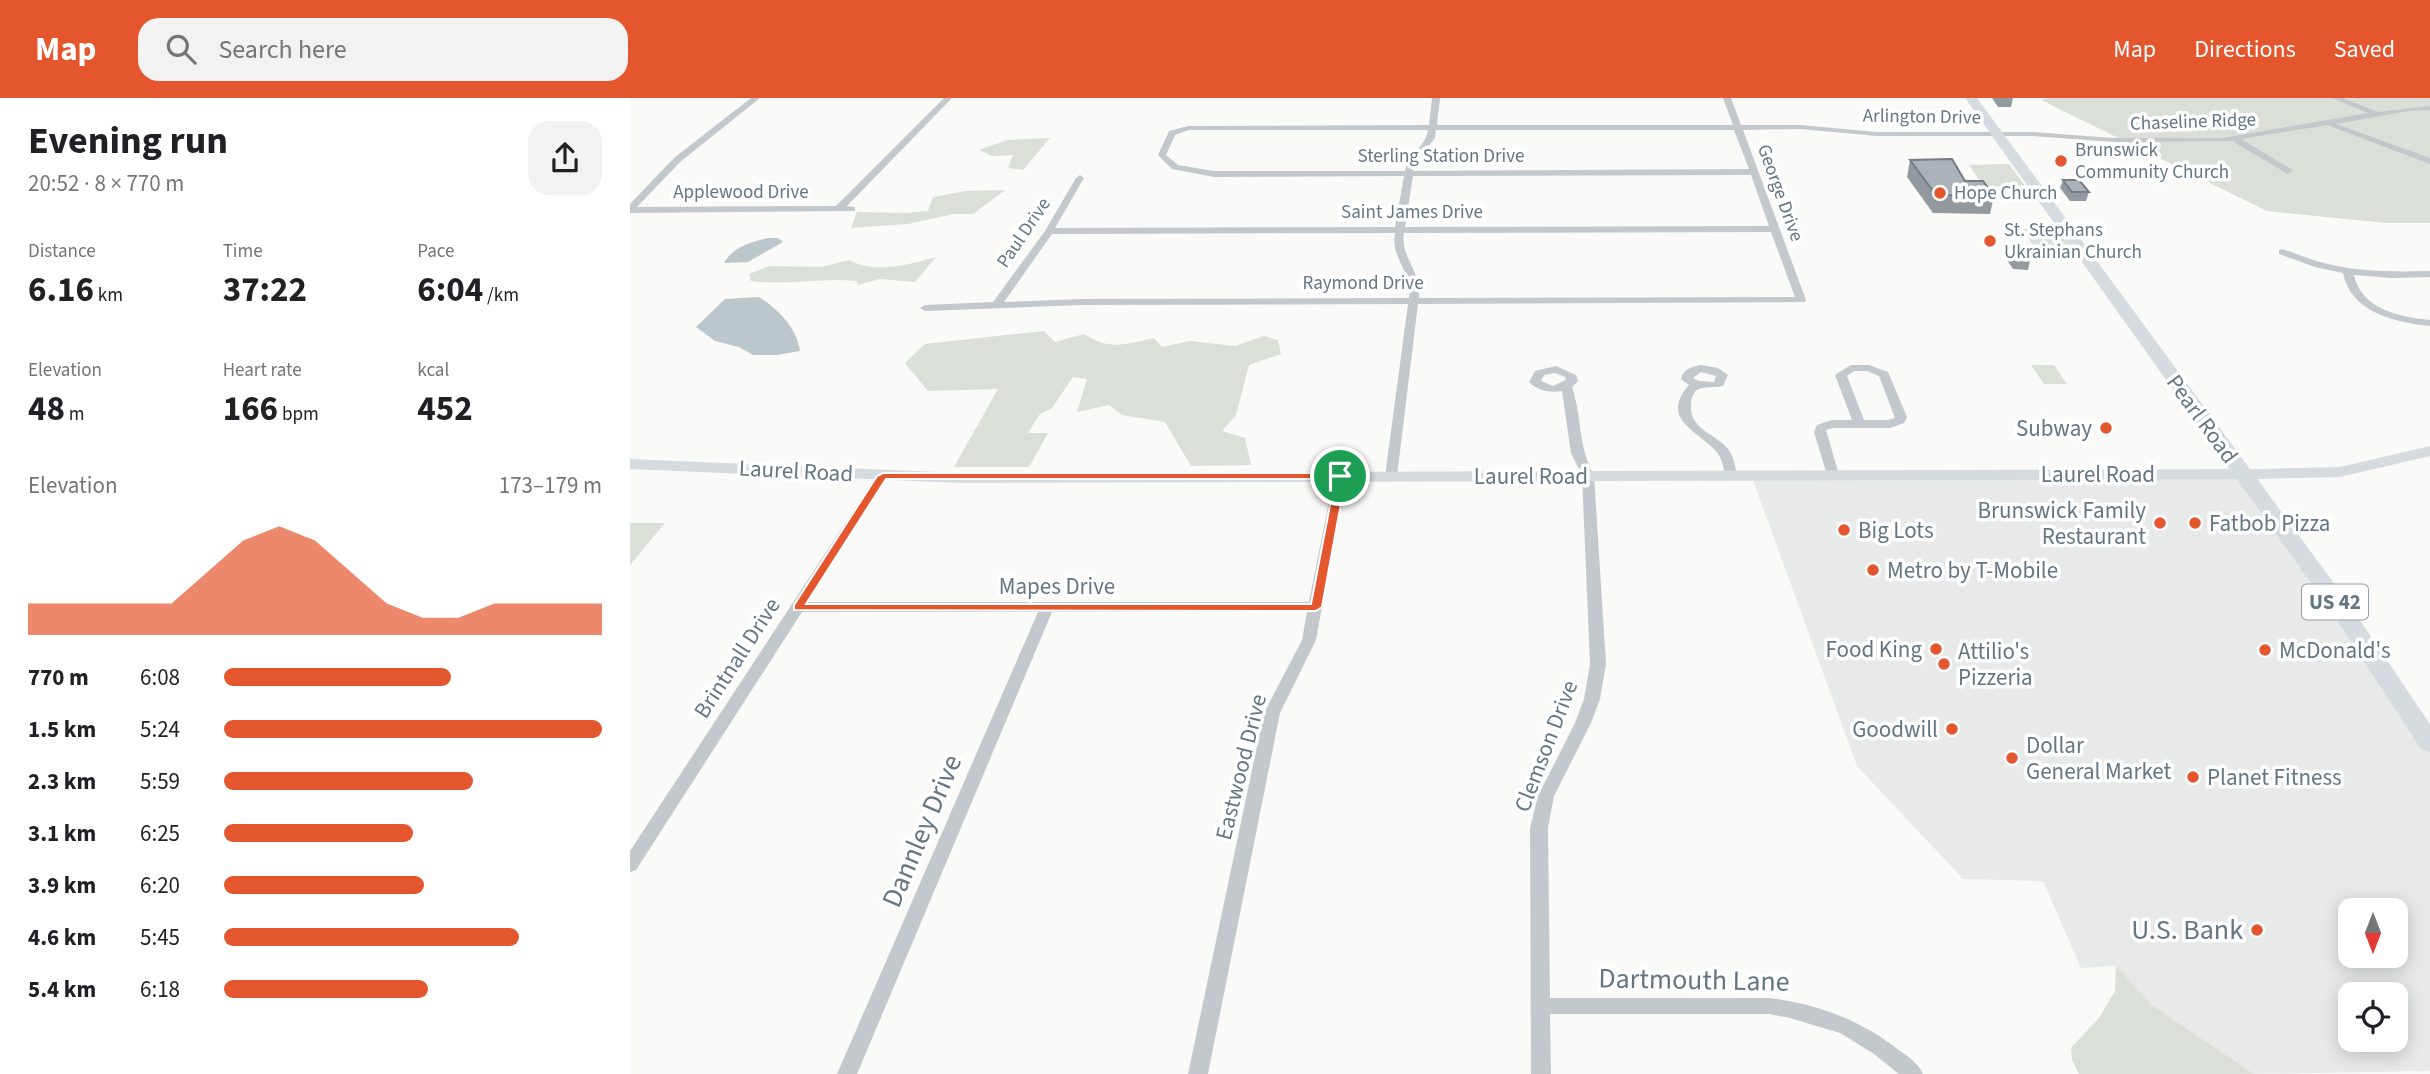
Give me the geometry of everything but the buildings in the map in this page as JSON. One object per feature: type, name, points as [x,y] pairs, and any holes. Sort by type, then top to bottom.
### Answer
[{"type":"main road","name":"Pearl Road","points":[[1971,98],[2339,606],[2430,743]]},
{"type":"street","points":[[630,209],[677,160],[756,98]]},
{"type":"street","points":[[838,209],[948,98]]},
{"type":"street","points":[[1391,476],[1415,281],[1399,248],[1401,229],[1413,158],[1428,144],[1433,128],[1436,98]]},
{"type":"street","name":"George Drive","points":[[1727,98],[1801,300]]},
{"type":"street","points":[[2336,98],[2377,115]]},
{"type":"street","name":"Chaseline Ridge","points":[[1997,134],[2115,140],[2236,140],[2430,108]]},
{"type":"street","points":[[2329,123],[2430,161]]},
{"type":"street","name":"Arlington Drive","points":[[1175,131],[1188,128],[1808,128],[1877,134],[1997,134]]},
{"type":"street","name":"Sterling Station Drive","points":[[1175,131],[1163,150],[1164,159],[1175,167],[1193,172],[1754,172]]},
{"type":"street","points":[[2236,140],[2288,171]]},
{"type":"street","name":"Paul Drive","points":[[995,307],[1049,231],[1080,178]]},
{"type":"street","name":"Applewood Drive","points":[[630,209],[852,209]]},
{"type":"street","name":"Saint James Drive","points":[[1049,231],[1775,229]]},
{"type":"street","points":[[2282,252],[2307,263],[2348,272],[2388,276],[2430,274]]},
{"type":"street","points":[[2348,272],[2351,288],[2368,303],[2393,316],[2430,323]]},
{"type":"street","name":"Raymond Drive","points":[[925,308],[1067,302],[1801,300]]},
{"type":"street","points":[[1833,475],[1819,432],[1826,425],[1890,424],[1901,417],[1884,374],[1875,369],[1851,368],[1846,369],[1842,375],[1859,424]]},
{"type":"street","points":[[1697,385],[1691,390],[1686,401],[1688,421],[1701,436],[1721,449],[1731,475]]},
{"type":"street","points":[[1566,387],[1570,397],[1574,444],[1579,462],[1588,475]]},
{"type":"street","name":"Laurel Road","points":[[630,464],[883,476],[2241,474],[2340,472],[2430,451]]},
{"type":"street","name":"Clemson Drive","points":[[1541,1074],[1539,828],[1546,796],[1583,723],[1592,699],[1598,664],[1588,475]]},
{"type":"street","name":"Brintnall Drive","points":[[630,865],[883,476]]},
{"type":"street","name":"Eastwood Drive","points":[[1198,1074],[1272,713],[1306,649],[1340,476]]},
{"type":"street","name":"Mapes Drive","points":[[798,607],[1316,607]]},
{"type":"street","name":"Dannley Drive","points":[[847,1074],[1046,609]]},
{"type":"street","name":"Dartmouth Lane","points":[[1539,1006],[1769,1006],[1797,1009],[1850,1027],[1874,1041],[1913,1074]]},
{"type":"shaded area","points":[[2430,98],[2430,223],[2387,223],[2267,211],[2041,100]]},
{"type":"shaded area","points":[[1050,138],[1023,170],[1008,168],[1013,155],[992,156],[979,150],[1007,140]]},
{"type":"shaded area","points":[[2009,164],[2025,186],[1984,187],[1969,165]]},
{"type":"shaded area","points":[[1005,190],[973,214],[954,214],[908,224],[851,228],[857,212],[928,211],[933,197],[966,191]]},
{"type":"shaded area","points":[[2023,229],[2058,229],[2073,250],[2036,250]]},
{"type":"shaded area","points":[[768,238],[778,238],[783,242],[748,262],[724,263],[737,249]]},
{"type":"shaded area","points":[[936,257],[915,282],[880,279],[858,285],[857,281],[844,280],[778,283],[751,281],[749,274],[770,266],[821,267],[849,260],[870,267],[892,267]]},
{"type":"shaded area","points":[[759,297],[786,320],[800,351],[753,355],[739,347],[715,341],[696,327],[725,299]]},
{"type":"shaded area","points":[[1044,331],[1055,342],[1084,334],[1102,343],[1118,345],[1154,338],[1162,347],[1190,341],[1235,346],[1264,336],[1278,340],[1281,354],[1249,365],[1236,415],[1222,431],[1245,438],[1251,465],[1191,466],[1165,422],[1122,415],[1109,405],[1077,412],[1087,379],[1073,377],[1052,408],[1040,414],[1028,433],[1048,433],[1029,467],[954,467],[998,389],[928,391],[905,363],[925,344]]},
{"type":"shaded area","points":[[2031,365],[2054,365],[2067,384],[2044,384]]},
{"type":"shaded area","points":[[2241,474],[2430,743],[2430,1071],[2254,1074],[2152,1005],[2116,966],[2081,968],[2043,881],[1963,879],[1857,766],[1751,475]]},
{"type":"shaded area","points":[[630,523],[665,523],[630,565]]},
{"type":"shaded area","points":[[2116,966],[2152,1005],[2254,1074],[2079,1074],[2072,1060],[2071,1048],[2099,1018],[2115,991]]},
{"type":"place","name":"Brunswick Community Church","points":[[2061,161]]},
{"type":"place","name":"Hope Church","points":[[1940,193]]},
{"type":"place","name":"St. Stephans Ukrainian Church","points":[[1990,241]]},
{"type":"place","name":"Subway","points":[[2106,428]]},
{"type":"place","name":"Brunswick Family Restaurant","points":[[2160,523]]},
{"type":"place","name":"Fatbob Pizza","points":[[2195,523]]},
{"type":"place","name":"Big Lots","points":[[1844,530]]},
{"type":"place","name":"Metro by T-Mobile","points":[[1873,570]]},
{"type":"place","name":"Food King","points":[[1936,649]]},
{"type":"place","name":"McDonald's","points":[[2265,650]]},
{"type":"place","name":"Attilio's Pizzeria","points":[[1944,664]]},
{"type":"place","name":"Goodwill","points":[[1952,729]]},
{"type":"place","name":"Dollar General Market","points":[[2012,758]]},
{"type":"place","name":"Planet Fitness","points":[[2193,777]]},
{"type":"place","name":"U.S. Bank","points":[[2257,930]]},
{"type":"route","points":[[883,476],[1340,476],[1316,607],[798,607],[883,476]]}]
